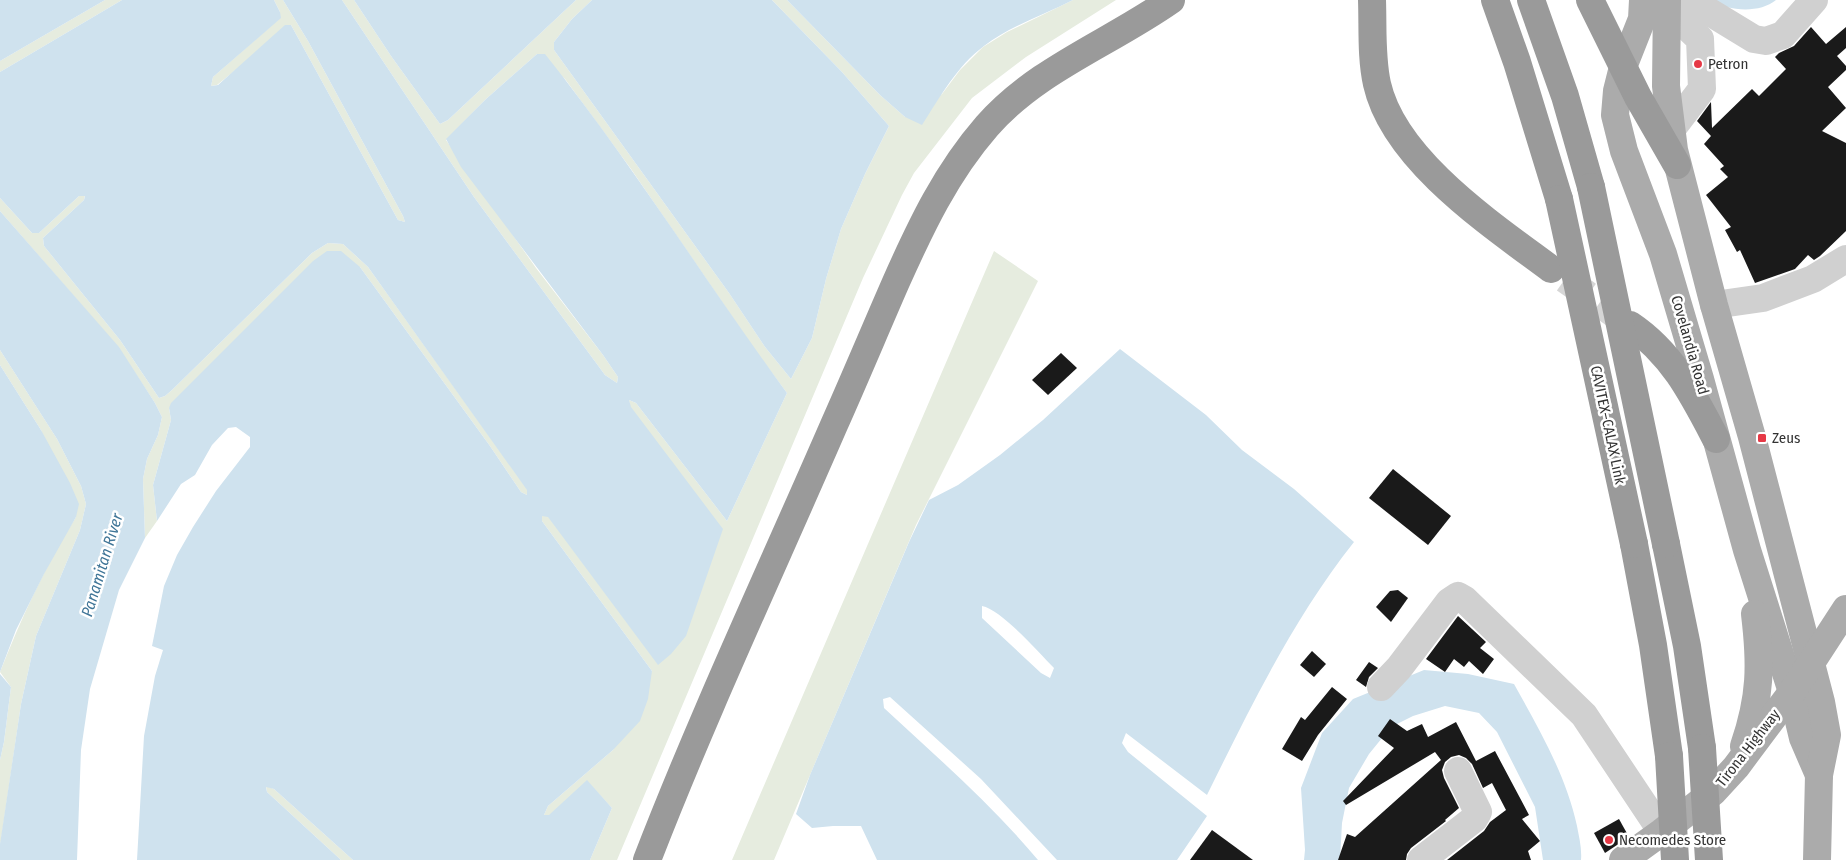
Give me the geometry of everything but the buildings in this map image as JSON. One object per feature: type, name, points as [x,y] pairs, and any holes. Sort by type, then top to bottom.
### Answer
[{"type":"highway","points":[[647,860],[688,760],[896,282],[932,204],[950,174],[989,124],[1027,90],[1048,74],[1171,0]]},
{"type":"highway","points":[[1372,0],[1374,63],[1377,84],[1383,104],[1402,138],[1434,174],[1456,195],[1551,270]]},
{"type":"highway","name":"CAVITEX–CALAX Link","points":[[1495,0],[1517,62],[1559,199],[1634,544],[1653,645],[1669,756],[1675,860]]},
{"type":"highway","points":[[1531,0],[1565,96],[1591,187],[1666,544],[1687,646],[1702,748],[1709,860]]},
{"type":"highway","points":[[1590,0],[1638,97],[1677,165]]},
{"type":"highway","points":[[1630,325],[1649,338],[1669,359],[1689,387],[1716,439]]},
{"type":"main road","name":"Covelandia Road","points":[[1667,2],[1642,19],[1623,68],[1617,92],[1615,115],[1624,151],[1663,254],[1747,550],[1792,692],[1803,738],[1819,775]]},
{"type":"main road","points":[[1667,2],[1666,86],[1670,130],[1677,165],[1812,664],[1827,735],[1819,775],[1817,860]]},
{"type":"main road","points":[[1736,767],[1753,720],[1760,674],[1747,550]]},
{"type":"main road","name":"Tirona Highway","points":[[1623,860],[1712,792],[1736,767],[1812,664],[1846,610]]},
{"type":"street","points":[[1667,2],[1754,39],[1766,41],[1783,35],[1814,0]]},
{"type":"street","points":[[1714,305],[1763,298],[1813,279],[1846,259]]},
{"type":"street","points":[[1381,687],[1399,668],[1449,602],[1458,596],[1466,600],[1584,715],[1662,832]]},
{"type":"street","points":[[1421,860],[1474,819],[1478,812],[1458,771]]},
{"type":"shaded area","points":[[105,0],[122,0],[0,72],[0,61]]},
{"type":"shaded area","points":[[274,0],[283,0],[308,41],[405,222],[398,220],[291,25],[217,85],[211,86],[213,77],[280,18],[280,12]]},
{"type":"shaded area","points":[[342,0],[354,0],[391,56],[440,124],[448,120],[576,0],[592,0],[572,19],[554,42],[554,50],[729,293],[765,347],[791,379],[812,338],[826,279],[841,229],[889,126],[842,72],[772,0],[787,0],[880,95],[905,117],[942,94],[960,70],[983,47],[1007,32],[1073,0],[1116,0],[1026,57],[972,98],[914,173],[863,278],[617,860],[590,860],[612,808],[587,781],[549,816],[544,815],[548,806],[613,750],[652,671],[542,521],[542,515],[548,516],[658,664],[629,400],[636,403],[727,521],[787,393],[755,350],[631,169],[565,79],[537,54],[486,99],[446,140],[536,268],[603,355],[618,377],[617,383],[605,375],[474,197]]},
{"type":"shaded area","points":[[85,195],[84,200],[43,238],[44,246],[120,340],[159,398],[172,390],[312,253],[328,243],[343,244],[368,267],[527,489],[527,495],[521,492],[490,446],[360,267],[169,408],[171,420],[153,485],[157,521],[145,538],[143,479],[147,459],[158,435],[162,417],[155,403],[118,347],[0,211],[0,198],[32,233],[39,233],[79,196]]},
{"type":"shaded area","points":[[994,251],[1038,281],[916,525],[774,860],[732,860]]},
{"type":"shaded area","points":[[0,350],[57,439],[81,486],[86,504],[80,530],[36,636],[21,704],[0,847],[0,760],[11,687],[0,672],[34,593],[76,517],[41,430],[0,365]]},
{"type":"shaded area","points":[[266,786],[274,789],[353,860],[341,860],[267,792]]},
{"type":"water","points":[[0,0],[105,0],[0,61]]},
{"type":"water","points":[[122,0],[274,0],[281,18],[213,77],[211,86],[218,85],[285,25],[291,25],[398,220],[405,222],[308,41],[283,0],[342,0],[474,197],[605,375],[617,383],[618,377],[603,355],[461,167],[446,139],[486,99],[537,54],[545,54],[608,137],[787,393],[727,521],[636,403],[629,400],[631,407],[723,529],[686,636],[671,654],[658,665],[548,517],[542,516],[542,521],[652,671],[648,699],[640,721],[613,750],[548,806],[544,815],[549,815],[587,780],[612,808],[590,860],[353,860],[274,789],[266,787],[267,792],[341,860],[137,860],[144,736],[155,676],[163,650],[152,646],[164,586],[177,555],[193,527],[216,491],[250,447],[250,437],[236,427],[228,428],[212,445],[195,475],[181,484],[157,521],[153,485],[171,420],[169,408],[171,403],[313,261],[327,251],[341,251],[360,267],[490,446],[521,492],[527,495],[527,490],[368,267],[343,244],[328,243],[312,253],[172,390],[159,398],[120,340],[44,246],[43,238],[84,200],[85,196],[79,196],[39,233],[32,233],[0,198],[0,72]]},
{"type":"water","points":[[354,0],[576,0],[448,120],[440,124],[391,56]]},
{"type":"water","points":[[592,0],[772,0],[842,72],[889,126],[841,229],[826,279],[812,338],[791,379],[765,347],[729,293],[554,50],[554,42],[572,19]]},
{"type":"water","points":[[787,0],[1073,0],[1005,32],[974,54],[957,72],[922,125],[905,117],[880,95]]},
{"type":"water","points":[[1710,0],[1776,0],[1752,9],[1734,9]]},
{"type":"water","name":"Panamitan River","points":[[0,211],[119,347],[162,417],[158,435],[147,459],[143,479],[145,538],[119,590],[90,689],[81,750],[77,860],[0,860],[0,844],[21,704],[36,636],[80,530],[86,504],[81,486],[57,439],[0,350]]},
{"type":"water","points":[[1120,349],[1206,415],[1242,450],[1294,489],[1354,542],[1332,571],[1292,633],[1256,697],[1207,795],[1126,733],[1122,743],[1128,752],[1207,816],[1177,860],[1057,860],[981,779],[890,697],[883,699],[884,708],[983,801],[1038,860],[877,860],[861,826],[812,828],[796,814],[810,775],[909,542],[929,500],[958,485],[1000,455],[1043,420]],"holes":[[[982,606],[990,609],[1010,623],[1054,668],[1050,678],[1041,673],[982,618]]]},
{"type":"water","points":[[0,365],[41,430],[70,483],[79,504],[76,517],[44,574],[16,630],[0,672]]},
{"type":"water","points":[[1424,670],[1468,674],[1514,684],[1551,753],[1566,789],[1577,826],[1581,847],[1581,860],[1543,860],[1535,807],[1497,732],[1479,713],[1445,706],[1413,716],[1391,727],[1369,754],[1349,788],[1342,823],[1340,860],[1304,860],[1301,788],[1322,733],[1353,699]]},
{"type":"water","points":[[0,674],[11,687],[0,760]]},
{"type":"tunnel","points":[[1565,279],[1630,325]]},
{"type":"place","name":"Petron","points":[[1698,64]]},
{"type":"place","name":"Zeus","points":[[1762,438]]},
{"type":"place","name":"Necomedes Store","points":[[1609,840]]}]
